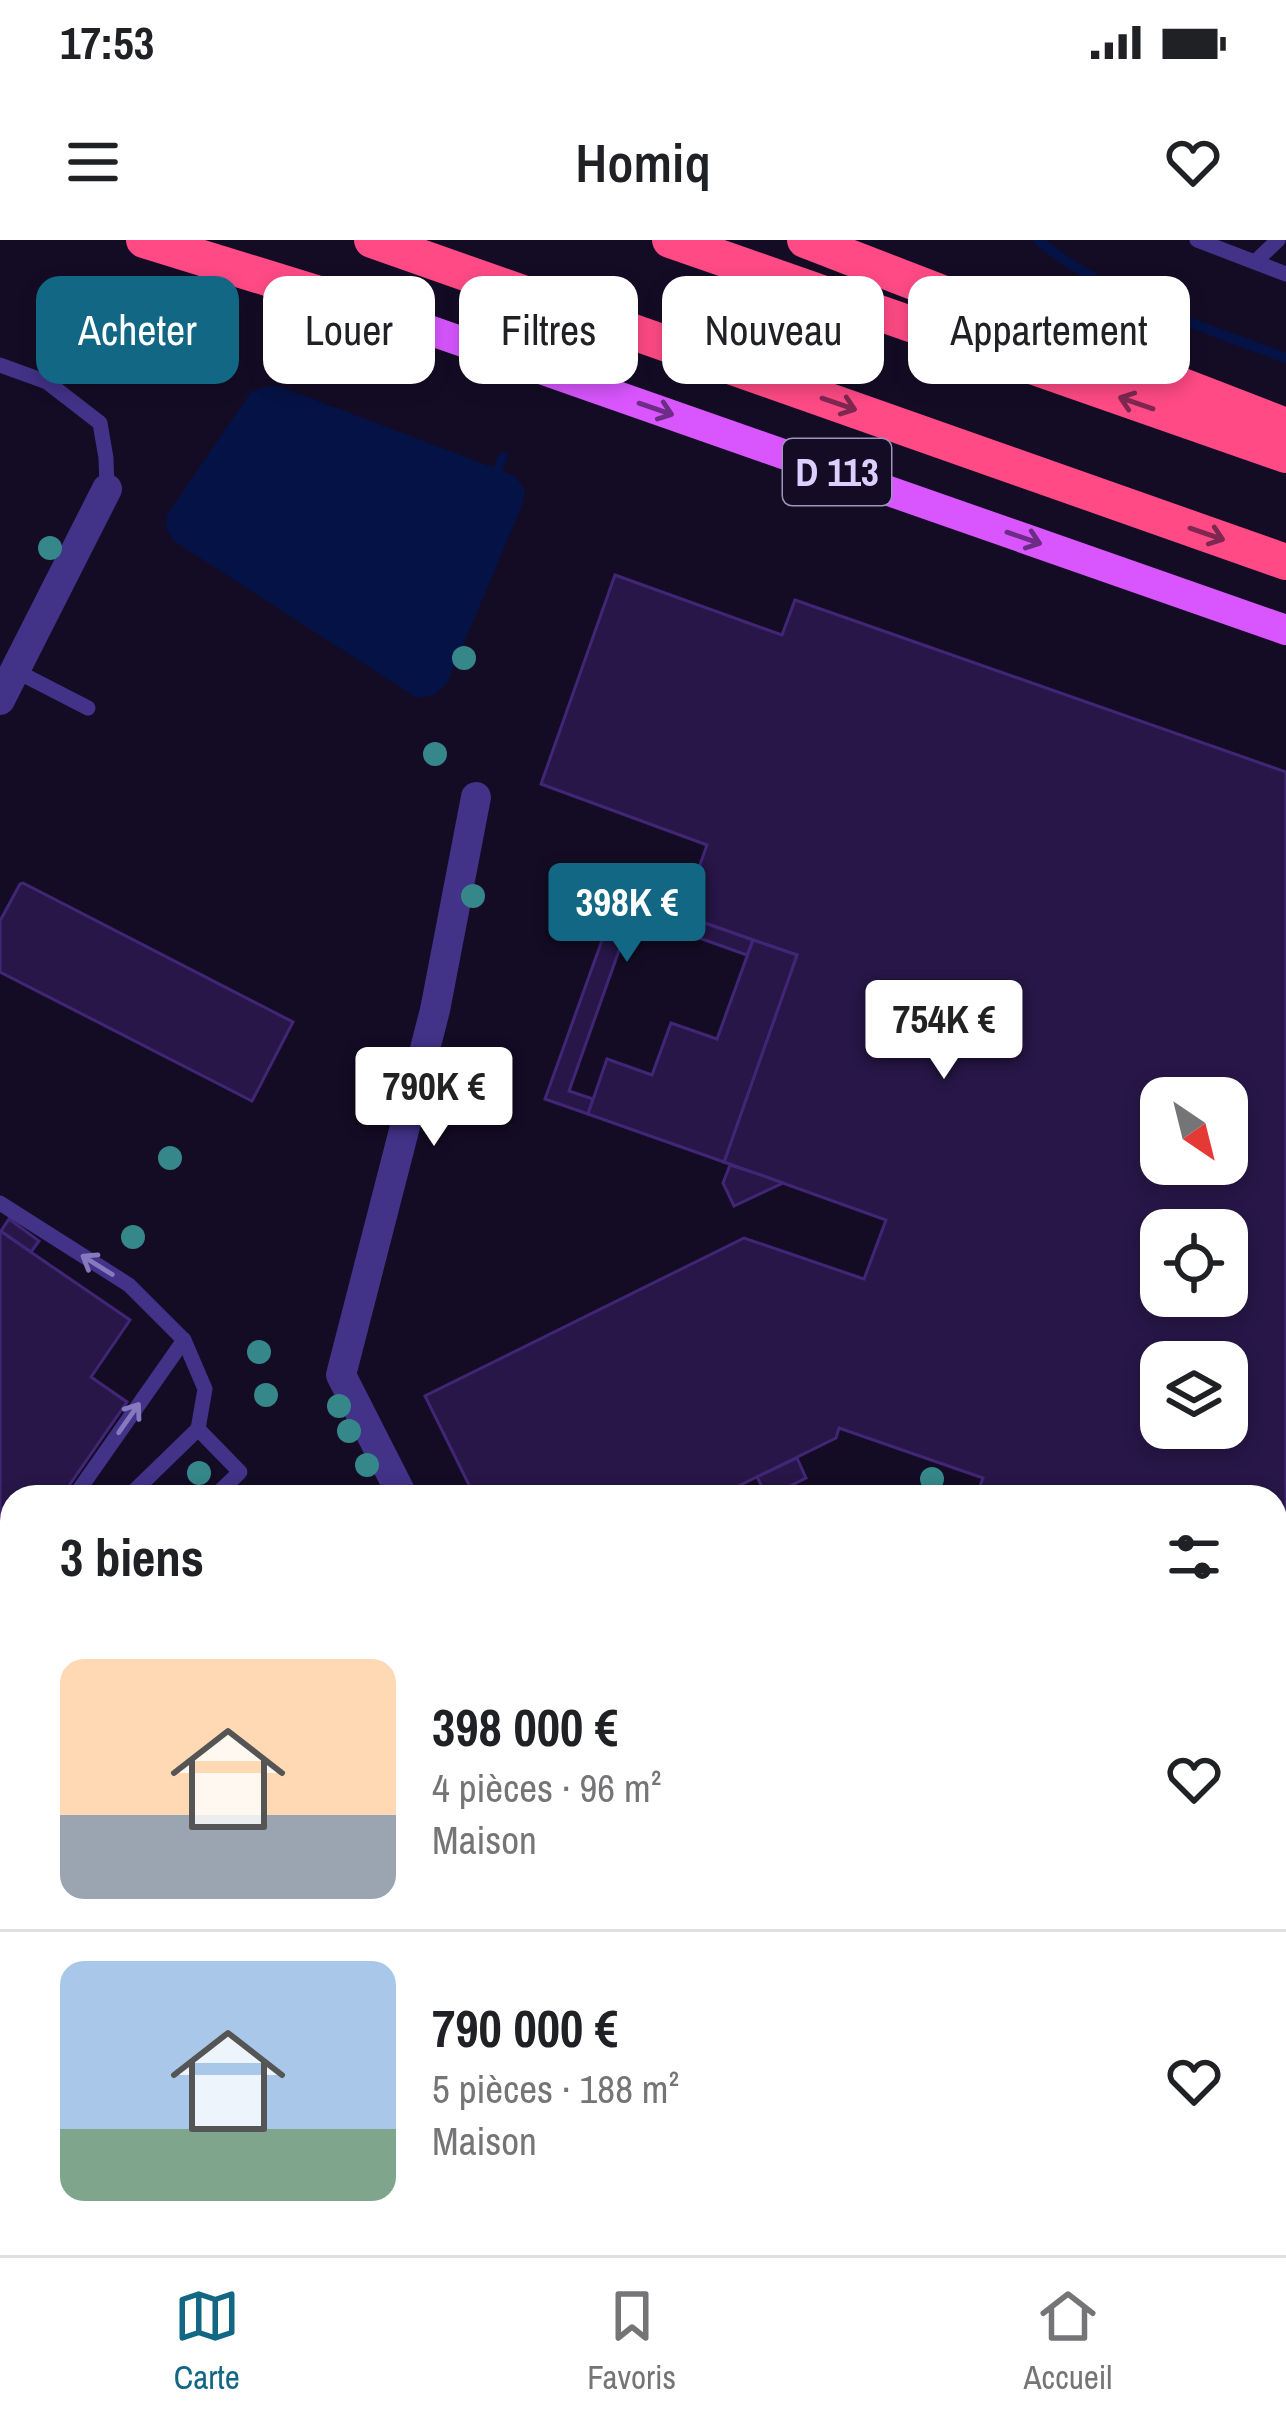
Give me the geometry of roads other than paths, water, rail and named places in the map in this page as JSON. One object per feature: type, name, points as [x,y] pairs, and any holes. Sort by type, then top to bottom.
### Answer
[{"type":"highway","points":[[144,240],[263,277]]},
{"type":"highway","points":[[372,240],[1286,562]]},
{"type":"highway","points":[[670,240],[1286,455]]},
{"type":"highway","points":[[805,240],[1286,426]]},
{"type":"highway","points":[[832,240],[899,275]]},
{"type":"main road","name":"D 113","points":[[173,240],[276,276]]},
{"type":"main road","name":"D 113","points":[[435,332],[1286,630]]},
{"type":"street","points":[[0,700],[106,489]]},
{"type":"street","points":[[397,1485],[341,1375],[435,1010],[476,797]]},
{"type":"lane","points":[[1255,262],[1278,240]]},
{"type":"lane","points":[[1206,242],[1286,274]]},
{"type":"lane","points":[[0,365],[47,382],[100,423],[106,489]]},
{"type":"lane","points":[[16,671],[88,708]]},
{"type":"lane","points":[[0,1203],[129,1285],[184,1340],[205,1389],[198,1429],[140,1485]]},
{"type":"lane","points":[[82,1485],[184,1340]]},
{"type":"lane","points":[[198,1429],[240,1472],[226,1485]]},
{"type":"waterway","points":[[1038,240],[1125,295],[1286,358]]},
{"type":"waterway","points":[[498,469],[503,457]]}]
